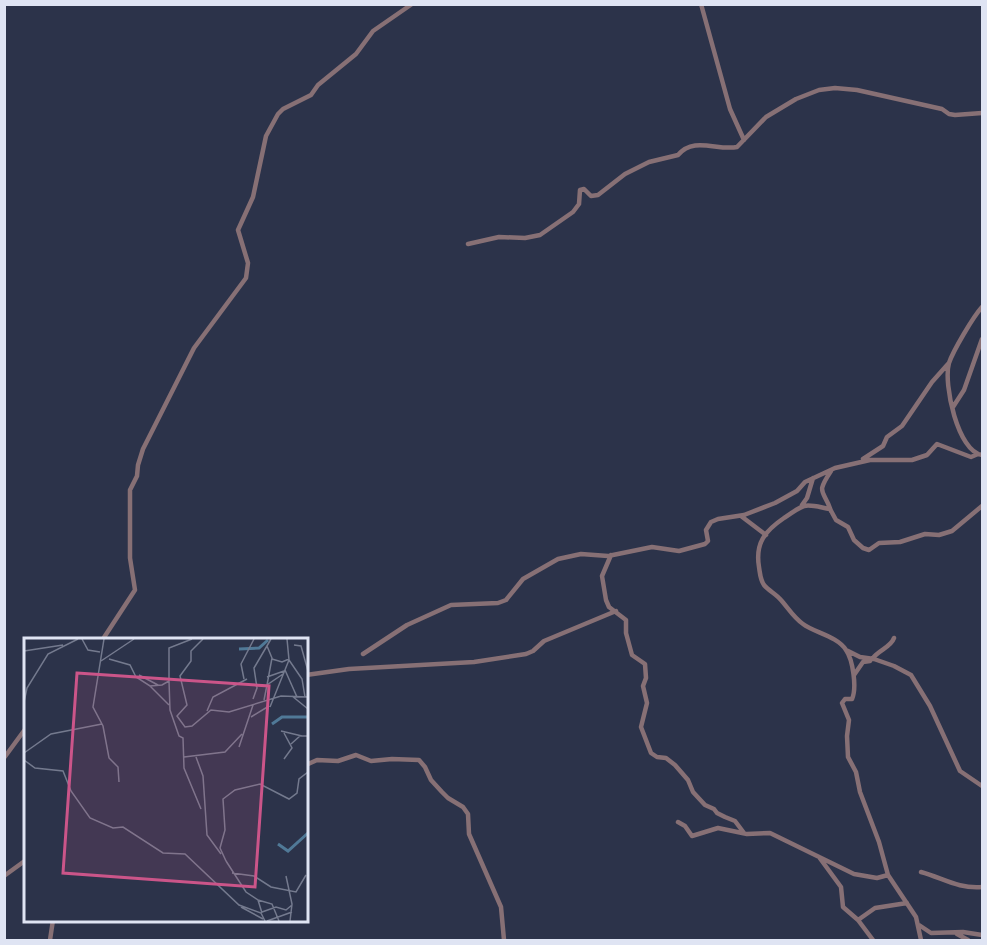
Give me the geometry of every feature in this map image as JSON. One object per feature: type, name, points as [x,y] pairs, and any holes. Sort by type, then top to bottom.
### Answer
[{"type":"street","points":[[104,638],[135,589],[130,558],[130,490],[137,476],[143,449],[194,348],[224,305],[243,284],[247,274],[247,258],[238,230],[252,197],[269,131],[281,111],[312,94],[318,85],[356,54],[373,31],[412,4]]},
{"type":"street","points":[[701,4],[730,109],[744,140]]},
{"type":"street","points":[[468,244],[499,237],[537,236],[573,212],[579,204],[580,189],[595,196],[625,174],[655,160],[678,155],[685,148],[700,145],[734,148],[766,117],[803,95],[825,88],[857,90],[942,109],[951,115],[982,113]]},
{"type":"street","points":[[877,458],[887,437],[902,426],[932,382],[948,364],[982,307]]},
{"type":"street","points":[[953,407],[964,390],[982,339]]},
{"type":"street","points":[[948,364],[953,407],[963,438],[973,451],[980,454]]},
{"type":"street","points":[[363,654],[407,625],[451,605],[498,603],[506,600],[523,579],[558,560],[581,554],[611,555],[652,547],[679,551],[705,544],[708,541],[706,530],[711,522],[722,517],[741,516],[775,503],[813,478],[832,469],[877,458],[909,460],[920,458],[927,455],[937,444],[971,457],[980,454]]},
{"type":"street","points":[[861,461],[881,447]]},
{"type":"street","points":[[832,469],[822,484],[823,494],[836,520],[848,527],[854,540],[869,550],[879,543],[900,542],[926,534],[939,535],[952,531],[982,506]]},
{"type":"street","points":[[813,478],[807,498],[800,507],[764,534],[757,551],[764,585],[801,623],[858,656],[874,659],[900,669],[914,678],[930,705],[960,771],[982,786]]},
{"type":"street","points":[[800,507],[810,504],[831,511]]},
{"type":"street","points":[[741,516],[764,534]]},
{"type":"street","points":[[611,555],[602,573],[606,602],[626,620],[626,633],[632,655],[645,664],[643,689],[647,703],[641,727],[651,753],[672,762],[705,805],[735,821],[744,833]]},
{"type":"street","points":[[308,675],[348,669],[474,662],[523,654],[533,651],[544,641],[616,611]]},
{"type":"street","points":[[854,675],[863,662],[874,659],[882,648],[891,645],[894,638]]},
{"type":"street","points":[[846,650],[854,675],[854,697],[842,703],[849,720],[847,755],[856,772],[860,792],[879,842],[888,875],[919,925],[919,940],[932,933],[954,932],[982,935]]},
{"type":"street","points":[[4,758],[24,731]]},
{"type":"street","points":[[308,764],[317,760],[338,760],[356,755],[371,761],[419,760],[431,780],[450,800],[463,807],[468,814],[469,834],[502,909],[504,940]]},
{"type":"street","points":[[678,822],[683,823],[692,836],[718,828],[744,833],[770,833],[854,874],[872,878],[888,875]]},
{"type":"street","points":[[819,857],[840,886],[843,907],[858,920],[873,940]]},
{"type":"street","points":[[4,876],[24,861]]},
{"type":"street","points":[[921,872],[951,884],[982,887]]},
{"type":"street","points":[[858,920],[875,908],[907,903]]},
{"type":"street","points":[[50,940],[53,921]]},
{"type":"street","points":[[919,925],[938,939]]},
{"type":"street","points":[[954,932],[968,940]]}]
